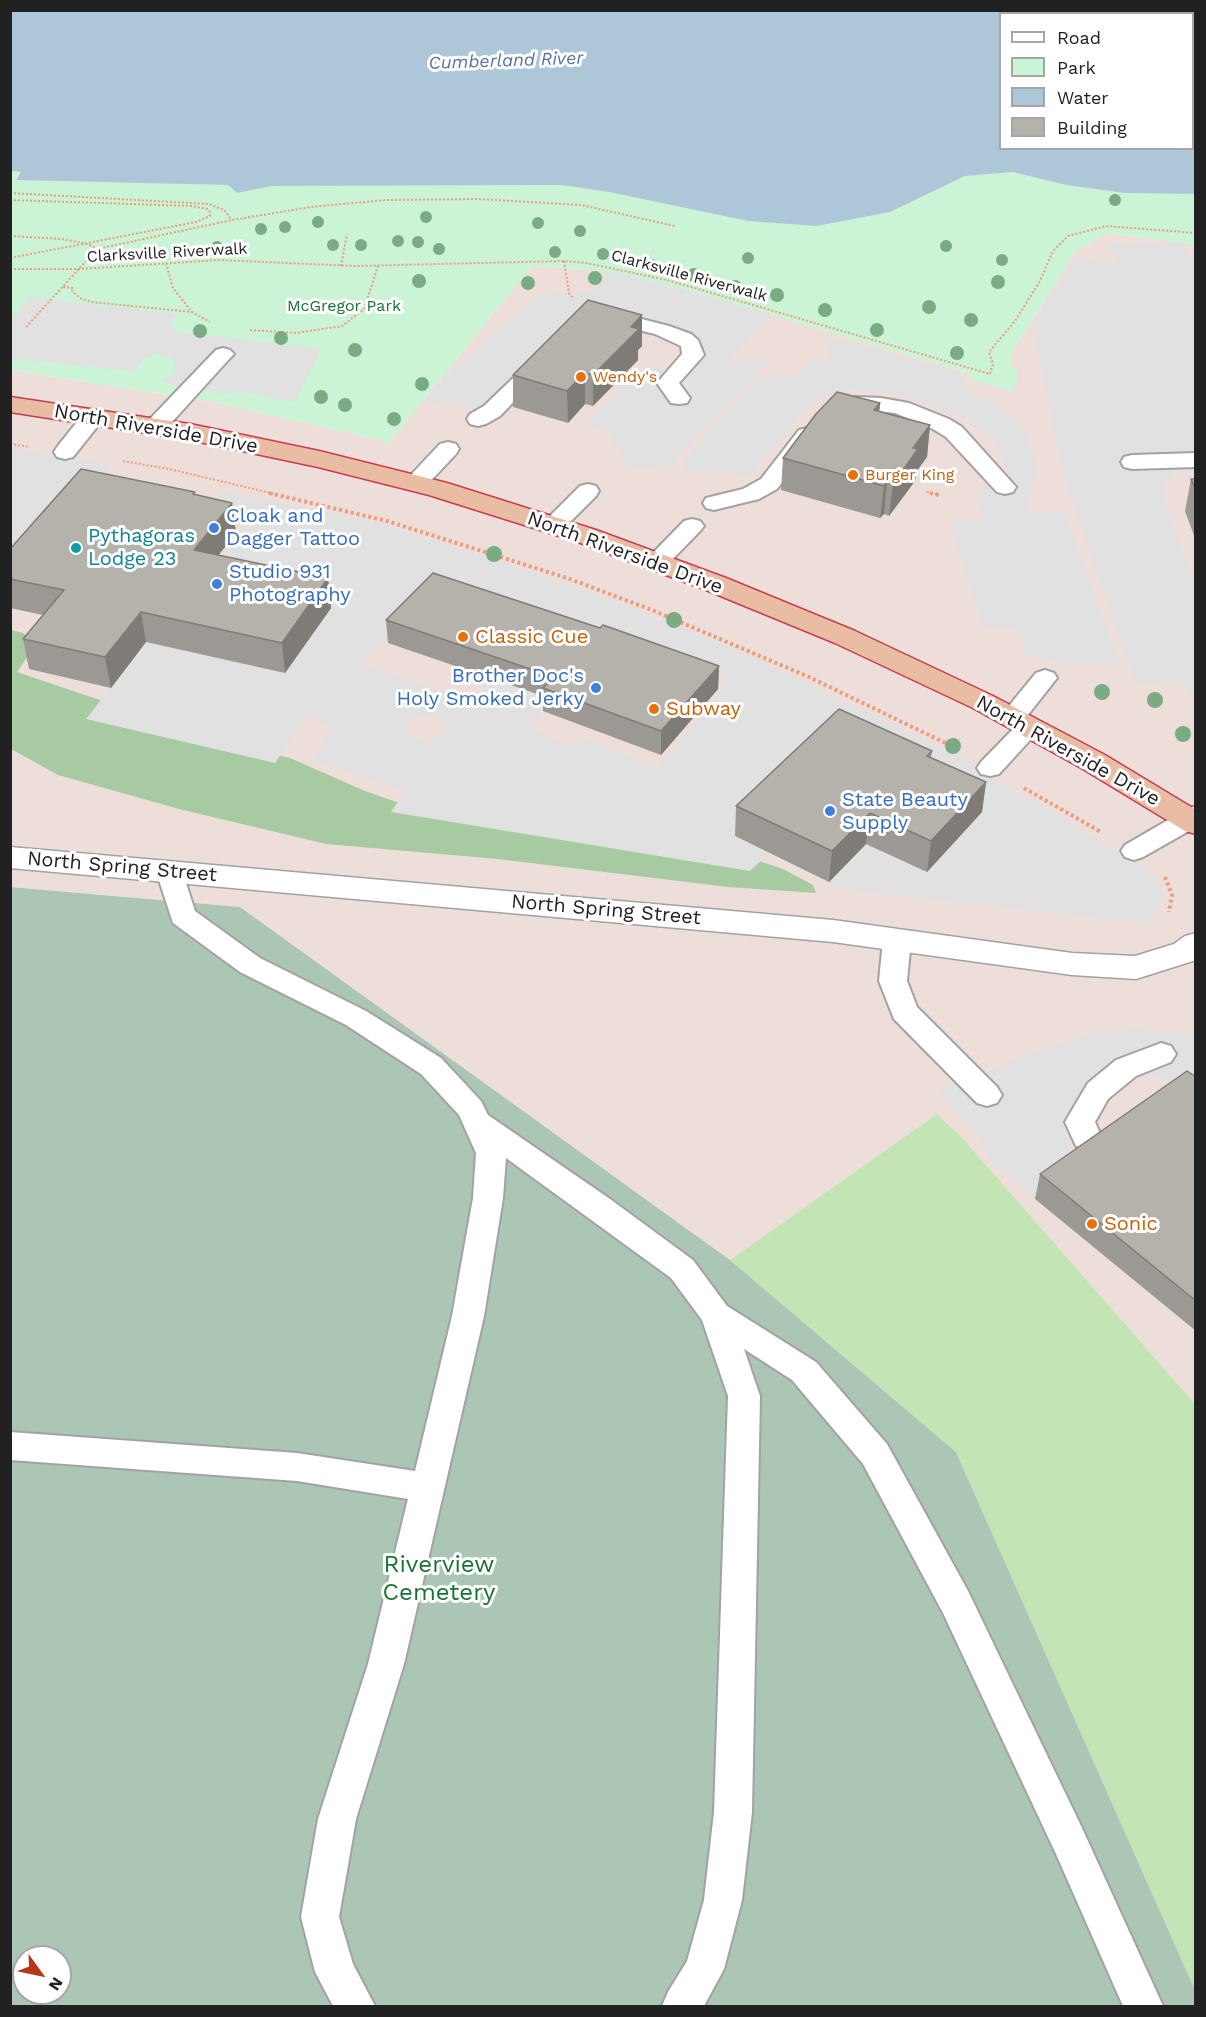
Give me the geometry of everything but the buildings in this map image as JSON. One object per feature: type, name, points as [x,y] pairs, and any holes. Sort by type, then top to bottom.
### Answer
[{"type":"highway","name":"North Riverside Drive","points":[[10,404],[155,427],[320,459],[416,483],[554,525],[657,562],[845,637],[1021,722],[1193,819]]},
{"type":"street","name":"North Spring Street","points":[[10,857],[833,931],[1072,964],[1136,968],[1185,952],[1196,944]]},
{"type":"lane","points":[[582,323],[618,319],[684,338],[691,344],[693,355],[668,382],[679,398]]},
{"type":"lane","points":[[478,419],[492,411],[556,346]]},
{"type":"lane","points":[[155,427],[223,354]]},
{"type":"lane","points":[[714,502],[752,494],[769,484],[817,423],[840,406],[858,403],[901,408],[941,424],[954,432],[1005,487]]},
{"type":"lane","points":[[65,452],[93,417]]},
{"type":"lane","points":[[416,483],[448,449]]},
{"type":"lane","points":[[1132,462],[1196,460]]},
{"type":"lane","points":[[554,525],[588,491]]},
{"type":"lane","points":[[657,562],[692,526]]},
{"type":"lane","points":[[990,768],[1021,722],[1045,678]]},
{"type":"lane","points":[[1134,851],[1193,819]]},
{"type":"lane","points":[[169,871],[183,916],[250,965],[356,1018],[431,1066],[471,1109],[491,1153],[488,1198],[468,1316],[386,1664],[337,1819],[320,1917],[335,1972],[355,2007]]},
{"type":"lane","points":[[897,940],[893,981],[904,1012],[987,1095]]},
{"type":"lane","points":[[1087,1138],[1080,1122],[1098,1091],[1126,1068],[1161,1054]]},
{"type":"lane","points":[[477,1122],[599,1207],[682,1269],[716,1315],[744,1396],[733,1812],[723,1900],[704,1970],[682,2007]]},
{"type":"lane","points":[[716,1315],[804,1371],[875,1454],[956,1602],[1069,1841],[1143,2007]]},
{"type":"lane","points":[[10,1446],[297,1467],[427,1487]]},
{"type":"path","name":"Clarksville Riverwalk","points":[[10,193],[200,203],[224,210],[232,220]]},
{"type":"path","name":"Clarksville Riverwalk","points":[[26,327],[97,249],[232,220],[311,207],[386,200],[478,199],[581,206],[675,226]]},
{"type":"path","points":[[10,200],[192,206],[207,209],[210,212],[210,216],[196,222],[10,258]]},
{"type":"path","name":"Clarksville Riverwalk","points":[[10,270],[79,269],[231,260],[341,266],[564,261],[606,266],[667,280],[990,374],[993,364],[989,352],[1016,321],[1040,281],[1053,250],[1068,236],[1106,226],[1196,233]]},
{"type":"path","points":[[341,266],[347,234]]},
{"type":"path","points":[[10,236],[62,239],[88,244],[97,249]]},
{"type":"path","points":[[564,261],[569,293],[575,299]]},
{"type":"path","points":[[166,263],[173,288],[192,312]]},
{"type":"path","points":[[245,329],[296,333],[342,326],[364,309],[378,266]]},
{"type":"path","points":[[63,287],[73,288],[72,291],[80,298],[91,302],[192,312],[215,324]]},
{"type":"path","points":[[10,444],[169,469],[387,521],[567,578],[652,610],[809,677],[953,746],[1134,851],[1153,864],[1168,880],[1172,895],[1170,911],[1165,918]]},
{"type":"path","points":[[927,492],[939,495]]},
{"type":"shaded area","points":[[1107,233],[1195,244],[1195,1404],[965,1141],[937,1114],[730,1260],[240,907],[11,887],[10,370],[215,402],[389,442],[532,266],[605,271],[753,308],[971,374],[970,379],[1017,372],[1010,361],[1012,352],[1075,252]]},
{"type":"shaded area","points":[[1183,242],[1190,259],[1195,261],[1195,494],[1192,494],[1185,472],[1173,473],[1162,487],[1162,495],[1195,586],[1195,699],[1178,681],[1136,684],[1065,479],[1032,325],[1077,256],[1112,265],[1118,261],[1105,245]]},
{"type":"shaded area","points":[[605,271],[652,281],[773,314],[729,359],[738,362],[769,360],[671,465],[631,469],[609,437],[612,433],[585,424],[644,365],[684,377],[699,362],[703,353],[700,340],[689,334],[628,316],[482,412],[459,406],[455,400],[424,404],[442,379],[541,294],[589,291],[599,286]]},
{"type":"shaded area","points":[[29,297],[177,314],[170,327],[178,332],[322,349],[294,402],[238,392],[227,394],[159,382],[175,373],[176,366],[172,359],[157,354],[143,359],[135,372],[11,358],[10,315],[17,314]]},
{"type":"shaded area","points":[[842,341],[961,373],[968,392],[1005,410],[1017,421],[1026,435],[1037,467],[1027,507],[1029,511],[1036,513],[1064,512],[1120,663],[1079,666],[1025,654],[1022,632],[1019,629],[1013,627],[984,630],[950,522],[981,520],[983,516],[975,491],[1006,474],[1008,470],[992,438],[972,421],[896,394],[852,389],[817,399],[806,408],[748,477],[711,470],[684,471],[684,461],[757,377],[796,375],[811,361],[829,361],[825,342]]},
{"type":"shaded area","points":[[11,448],[111,464],[11,578]]},
{"type":"shaded area","points":[[224,491],[374,522],[506,563],[627,606],[748,655],[959,757],[1143,867],[1157,880],[1161,889],[1161,901],[1148,923],[833,888],[829,882],[866,844],[927,872],[987,807],[934,784],[735,837],[769,853],[750,871],[391,812],[406,790],[314,761],[331,726],[307,716],[275,763],[86,719],[146,642],[285,673],[334,604],[208,576],[246,527],[203,517]],"holes":[[[435,587],[493,679],[470,702],[362,665]],[[610,637],[730,681],[657,768],[583,738],[573,747],[542,735],[534,728],[535,720],[603,648]],[[425,715],[450,723],[430,744],[415,738],[406,727],[409,719]]]},
{"type":"shaded area","points":[[1136,1029],[1195,1033],[1195,1122],[1173,1081],[1151,1075],[1128,1082],[1109,1096],[1095,1114],[1094,1130],[1066,1149],[1195,1255],[1195,1331],[991,1162],[979,1136],[939,1091],[1035,1052],[1088,1035]]},
{"type":"green space","name":"McGregor Park","points":[[10,171],[21,172],[16,179],[228,185],[237,193],[272,186],[561,185],[609,192],[748,221],[890,212],[965,176],[1013,172],[1066,185],[1124,193],[1195,194],[1195,244],[1107,233],[1075,252],[1012,352],[1010,361],[1017,372],[1018,380],[1010,391],[970,379],[971,374],[700,294],[605,271],[532,266],[389,442],[215,402],[11,370]]},
{"type":"green space","points":[[11,630],[23,633],[36,644],[17,672],[239,747],[290,758],[365,791],[416,809],[747,857],[783,869],[813,885],[816,893],[728,887],[498,859],[326,844],[179,809],[58,775],[11,749]]},
{"type":"green space","name":"Riverview Cemetery","points":[[10,887],[240,907],[730,1260],[956,1452],[1195,1990],[1195,2006],[11,2006]]},
{"type":"green space","points":[[937,1114],[965,1141],[1195,1404],[1195,1990],[956,1452],[730,1260]]},
{"type":"water","name":"Cumberland River","points":[[11,10],[1195,11],[1195,194],[1124,193],[1066,185],[1013,172],[965,176],[890,212],[816,226],[748,221],[609,192],[561,185],[272,186],[237,193],[228,185],[16,180],[21,172],[10,171]]},
{"type":"place","name":"Wendy's","points":[[581,377]]},
{"type":"place","name":"Burger King","points":[[853,475]]},
{"type":"place","name":"Cloak and Dagger Tattoo","points":[[214,528]]},
{"type":"place","name":"Pythagoras Lodge 23","points":[[76,548]]},
{"type":"place","name":"Studio 931 Photography","points":[[217,584]]},
{"type":"place","name":"Classic Cue","points":[[463,637]]},
{"type":"place","name":"Brother Doc's Holy Smoked Jerky","points":[[596,688]]},
{"type":"place","name":"Subway","points":[[654,709]]},
{"type":"place","name":"State Beauty Supply","points":[[830,811]]},
{"type":"place","name":"Sonic","points":[[1092,1224]]}]
